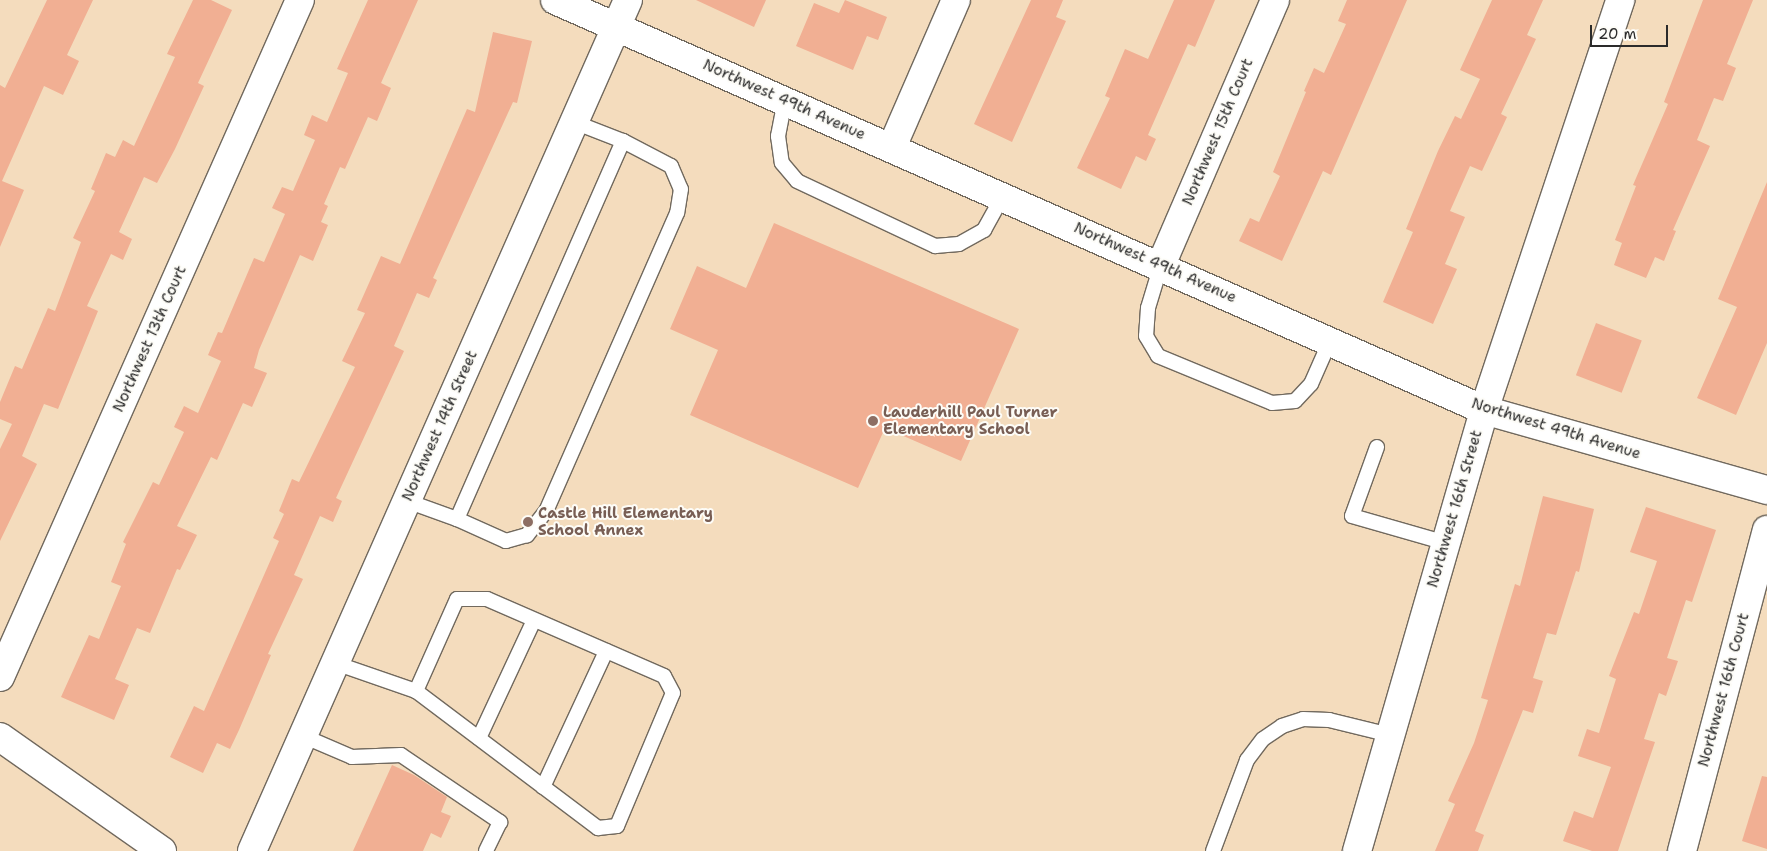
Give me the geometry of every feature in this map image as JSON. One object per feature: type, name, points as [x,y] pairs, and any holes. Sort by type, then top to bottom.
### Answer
[{"type":"street","name":"Northwest 13th Court","points":[[0,677],[300,0]]},
{"type":"street","name":"Northwest 49th Avenue","points":[[556,0],[1161,265],[1484,410],[1767,490]]},
{"type":"street","name":"Northwest 14th Street","points":[[252,851],[628,0]]},
{"type":"street","points":[[892,147],[956,0]]},
{"type":"street","name":"Northwest 15th Court","points":[[1161,265],[1275,0]]},
{"type":"street","name":"Northwest 16th Street","points":[[1357,851],[1484,410],[1620,0]]},
{"type":"street","name":"Northwest 16th Court","points":[[1682,851],[1767,530]]},
{"type":"street","points":[[0,737],[162,851]]},
{"type":"lane","points":[[784,100],[778,136],[782,162],[797,181],[935,246],[959,244],[984,230],[1003,196]]},
{"type":"lane","points":[[407,501],[456,519],[506,541],[527,535],[546,511],[677,213],[681,189],[672,166],[623,142],[574,122]]},
{"type":"lane","points":[[456,519],[623,142]]},
{"type":"lane","points":[[1161,265],[1148,308],[1146,336],[1158,356],[1272,403],[1295,401],[1312,384],[1330,341]]},
{"type":"lane","points":[[1378,447],[1352,516],[1446,542]]},
{"type":"lane","points":[[335,663],[416,691],[598,828],[617,826],[673,693],[664,676],[487,600],[458,599],[416,691]]},
{"type":"lane","points":[[479,738],[534,620]]},
{"type":"lane","points":[[543,787],[606,651]]},
{"type":"lane","points":[[1213,851],[1247,760],[1263,739],[1276,730],[1303,719],[1329,720],[1390,735]]},
{"type":"lane","points":[[303,736],[352,757],[401,755],[500,822],[486,851]]},
{"type":"building","points":[[47,0],[93,0],[67,55],[79,61],[63,95],[44,86],[2,181],[24,190],[0,247],[0,85],[5,88]]},
{"type":"building","points":[[193,0],[211,0],[232,10],[198,83],[204,86],[175,149],[157,183],[144,177],[119,232],[132,239],[123,260],[111,254],[87,306],[98,311],[58,409],[44,404],[22,456],[37,464],[0,541],[0,449],[12,424],[0,419],[0,402],[15,366],[22,369],[48,308],[55,311],[81,242],[73,238],[95,191],[91,189],[106,153],[115,157],[123,140],[134,146],[175,57],[167,54]]},
{"type":"building","points":[[368,0],[418,0],[381,83],[391,88],[377,121],[368,117],[345,169],[340,167],[324,204],[328,206],[321,222],[328,225],[313,261],[300,255],[259,350],[254,368],[267,373],[252,407],[243,403],[217,460],[211,457],[177,526],[197,535],[180,570],[177,569],[150,633],[137,628],[115,679],[129,685],[114,720],[61,697],[89,635],[99,639],[121,586],[111,582],[126,544],[123,542],[153,482],[159,485],[184,432],[174,427],[184,406],[198,413],[221,361],[208,355],[218,332],[222,333],[254,258],[264,262],[285,214],[272,208],[282,187],[293,191],[315,140],[304,135],[312,115],[327,122],[348,73],[337,69]]},
{"type":"building","points":[[696,0],[766,0],[754,27]]},
{"type":"building","points":[[845,0],[887,17],[878,40],[867,36],[853,70],[796,46],[814,3],[839,13]]},
{"type":"building","points":[[1031,0],[1063,0],[1056,17],[1066,21],[1012,142],[974,124]]},
{"type":"building","points":[[1174,0],[1215,0],[1195,47],[1188,44],[1148,135],[1156,139],[1146,161],[1136,156],[1121,189],[1077,168],[1110,98],[1105,96],[1125,49],[1148,59]]},
{"type":"building","points":[[1347,0],[1407,0],[1331,175],[1323,171],[1282,261],[1239,241],[1250,218],[1259,222],[1280,176],[1273,172],[1314,68],[1324,73],[1346,24],[1338,21]]},
{"type":"building","points":[[1492,0],[1543,0],[1527,35],[1536,39],[1501,114],[1507,117],[1482,171],[1470,166],[1450,211],[1465,217],[1445,264],[1457,269],[1433,324],[1383,302],[1413,232],[1406,229],[1438,151],[1455,116],[1461,119],[1480,79],[1460,70]]},
{"type":"building","points":[[1703,0],[1753,0],[1727,64],[1736,68],[1723,101],[1714,98],[1697,140],[1710,146],[1673,230],[1676,231],[1664,261],[1655,257],[1646,278],[1614,265],[1622,243],[1615,240],[1636,186],[1633,185],[1668,104],[1664,102]]},
{"type":"building","points":[[493,32],[532,41],[517,103],[513,102],[433,278],[437,280],[429,298],[417,293],[394,346],[404,351],[336,498],[342,501],[333,522],[320,516],[294,575],[303,579],[268,654],[271,655],[239,730],[230,749],[217,743],[203,773],[170,757],[194,706],[204,711],[279,541],[273,538],[284,514],[279,511],[292,479],[299,482],[355,367],[342,361],[365,313],[357,310],[381,256],[400,264],[467,109],[475,112]]},
{"type":"building","points":[[1767,182],[1767,343],[1736,415],[1697,398],[1737,307],[1718,299]]},
{"type":"building","points":[[774,223],[1019,329],[961,461],[885,428],[858,488],[690,415],[718,350],[670,329],[697,266],[746,288]]},
{"type":"building","points":[[1596,323],[1642,341],[1622,393],[1576,375]]},
{"type":"building","points":[[1543,496],[1594,509],[1579,572],[1576,571],[1556,635],[1547,633],[1533,678],[1543,681],[1533,713],[1523,710],[1475,831],[1484,835],[1478,851],[1435,851],[1455,804],[1448,801],[1474,743],[1488,700],[1481,698],[1515,584],[1520,586]]},
{"type":"building","points":[[1646,507],[1716,530],[1692,602],[1686,600],[1667,658],[1678,661],[1666,696],[1659,693],[1644,739],[1655,742],[1618,851],[1592,851],[1563,841],[1574,811],[1593,818],[1611,767],[1578,756],[1587,729],[1599,733],[1616,679],[1609,676],[1634,612],[1639,614],[1657,561],[1630,552]]},
{"type":"building","points":[[392,765],[414,775],[447,797],[441,812],[451,816],[441,838],[431,833],[423,851],[353,851]]},
{"type":"building","points":[[1762,776],[1767,777],[1767,849],[1742,841]]},
{"type":"place","name":"Lauderhill Paul Turner Elementary School","points":[[873,421]]},
{"type":"place","name":"Castle Hill Elementary School Annex","points":[[528,522]]}]
